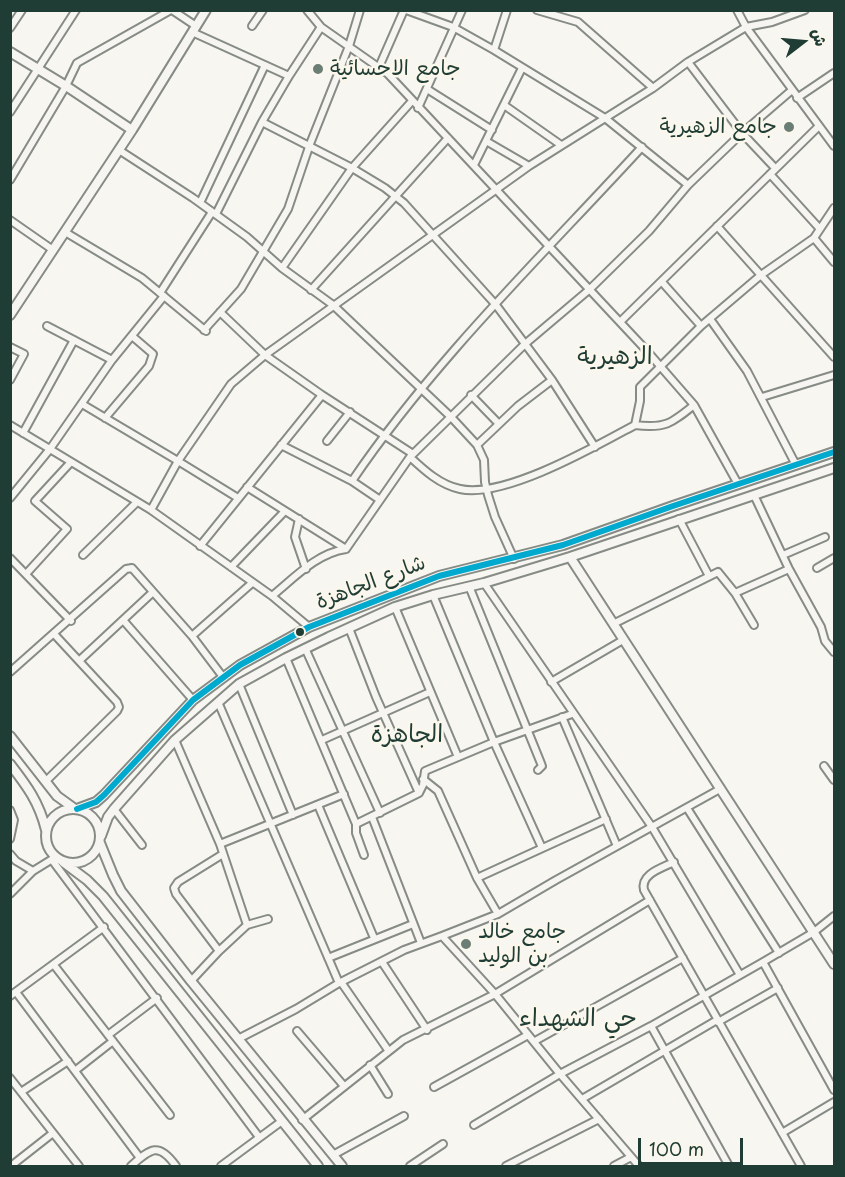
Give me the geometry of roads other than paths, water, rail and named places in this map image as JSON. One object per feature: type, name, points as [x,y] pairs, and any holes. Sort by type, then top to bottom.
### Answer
[{"type":"street","points":[[10,28],[22,10]]},
{"type":"street","points":[[10,112],[76,10]]},
{"type":"street","points":[[10,180],[66,86],[77,63],[171,10],[194,29],[289,76]]},
{"type":"street","points":[[10,315],[132,130],[206,10]]},
{"type":"street","points":[[252,26],[263,10]]},
{"type":"street","points":[[307,10],[321,27],[379,67],[590,289],[694,405],[738,484]]},
{"type":"street","points":[[65,232],[142,278],[206,331],[241,289],[288,209],[310,144],[349,46],[360,10]]},
{"type":"street","points":[[379,67],[405,10],[453,27],[604,118],[688,185]]},
{"type":"street","points":[[418,108],[462,10]]},
{"type":"street","points":[[494,50],[507,10]]},
{"type":"street","points":[[537,10],[578,22],[653,88]]},
{"type":"street","points":[[738,10],[746,27],[834,146]]},
{"type":"street","points":[[782,10],[785,18]]},
{"type":"street","points":[[151,510],[178,460],[231,384],[265,355],[529,166],[653,88],[688,62],[746,27],[785,18],[805,10]]},
{"type":"street","points":[[10,498],[50,449],[112,360],[162,295],[214,213],[262,122],[321,27]]},
{"type":"street","points":[[10,52],[132,130]]},
{"type":"street","points":[[688,62],[742,134],[775,168]]},
{"type":"street","points":[[200,203],[265,65]]},
{"type":"street","points":[[474,165],[522,68]]},
{"type":"street","points":[[797,98],[834,74]]},
{"type":"street","points":[[427,89],[492,130]]},
{"type":"street","points":[[272,596],[321,557],[336,550],[346,549],[411,455],[525,344],[590,289],[649,231],[688,185],[792,90]]},
{"type":"street","points":[[282,268],[352,168],[412,101]]},
{"type":"street","points":[[504,105],[561,145]]},
{"type":"street","points":[[262,122],[310,144],[394,196],[496,305],[552,380],[595,447]]},
{"type":"street","points":[[620,322],[819,126]]},
{"type":"street","points":[[311,290],[448,138]]},
{"type":"street","points":[[486,141],[529,166]]},
{"type":"street","points":[[352,481],[384,434],[422,388],[642,147]]},
{"type":"street","points":[[119,150],[214,213],[264,250],[282,268],[333,305],[451,417],[477,444],[484,460],[486,489],[495,517],[514,559]]},
{"type":"street","points":[[770,174],[820,229]]},
{"type":"street","points":[[635,425],[640,401],[640,387],[701,326],[761,275],[814,238],[834,208]]},
{"type":"street","points":[[10,220],[53,250]]},
{"type":"street","points":[[717,226],[834,357]]},
{"type":"street","points":[[814,238],[834,262]]},
{"type":"street","points":[[662,282],[701,326]]},
{"type":"street","points":[[220,312],[265,355],[384,434],[435,478],[460,489],[486,489],[530,476],[581,455],[635,425],[654,428],[665,426],[675,421],[694,405]]},
{"type":"street","points":[[710,319],[747,372],[796,465]]},
{"type":"street","points":[[47,326],[112,360]]},
{"type":"street","points":[[105,418],[151,361],[153,354],[132,336]]},
{"type":"street","points":[[23,433],[74,340]]},
{"type":"street","points":[[10,347],[24,354],[10,380]]},
{"type":"street","points":[[762,398],[834,375]]},
{"type":"street","points":[[477,444],[552,380]]},
{"type":"street","points":[[200,546],[322,395]]},
{"type":"street","points":[[471,395],[499,424]]},
{"type":"street","points":[[82,404],[238,498]]},
{"type":"street","points":[[327,441],[350,412]]},
{"type":"street","points":[[10,425],[151,510],[272,596],[309,627]]},
{"type":"street","points":[[281,445],[352,481],[380,500]]},
{"type":"street","name":"شارع الجاهزة","points":[[76,809],[96,802],[194,700],[223,677],[240,665],[309,627],[439,576],[563,545],[834,452]]},
{"type":"street","points":[[26,574],[67,529],[35,501],[71,462]]},
{"type":"street","name":"شارع الجاهزة","points":[[101,839],[105,824],[114,809],[175,740],[239,684],[305,648],[395,608],[433,594],[484,583],[570,557],[834,468]]},
{"type":"street","points":[[247,487],[346,549]]},
{"type":"street","points":[[754,495],[789,569],[821,627],[825,641],[834,652]]},
{"type":"street","points":[[83,555],[137,502]]},
{"type":"street","points":[[673,506],[709,576]]},
{"type":"street","points":[[231,567],[285,511]]},
{"type":"street","points":[[299,519],[295,537],[306,569]]},
{"type":"street","points":[[783,555],[825,537]]},
{"type":"street","points":[[570,557],[834,964]]},
{"type":"street","points":[[10,558],[71,621]]},
{"type":"street","points":[[817,568],[834,558]]},
{"type":"street","points":[[10,672],[71,621],[126,570],[132,568],[192,636],[223,677]]},
{"type":"street","points":[[735,593],[789,569]]},
{"type":"street","points":[[613,624],[715,573],[720,574],[735,593],[754,625]]},
{"type":"street","points":[[192,636],[252,583]]},
{"type":"street","points":[[484,583],[572,714],[652,827],[740,975]]},
{"type":"street","points":[[469,586],[542,766],[538,770]]},
{"type":"street","points":[[80,660],[153,592]]},
{"type":"street","points":[[433,594],[494,742],[542,848]]},
{"type":"street","points":[[375,601],[381,614]]},
{"type":"street","points":[[395,608],[458,757]]},
{"type":"street","points":[[123,620],[194,700]]},
{"type":"street","points":[[349,628],[419,793]]},
{"type":"street","points":[[46,782],[119,707],[80,660],[55,635]]},
{"type":"street","points":[[551,682],[623,640]]},
{"type":"street","points":[[305,648],[380,813]]},
{"type":"street","points":[[286,658],[356,825],[356,833],[364,855]]},
{"type":"street","points":[[240,665],[250,677]]},
{"type":"street","points":[[239,684],[293,815]]},
{"type":"street","points":[[322,740],[430,692]]},
{"type":"street","points":[[218,702],[328,958],[340,982],[388,1050]]},
{"type":"street","points":[[356,825],[419,793],[425,771],[527,729],[572,714]]},
{"type":"street","points":[[562,717],[617,846]]},
{"type":"street","points":[[10,736],[57,796],[94,818],[99,826],[113,875],[122,891],[191,981],[342,1167]]},
{"type":"street","points":[[175,740],[220,844],[247,925]]},
{"type":"street","points":[[10,764],[30,790],[40,809],[46,841],[54,859],[259,1137]]},
{"type":"street","points":[[824,766],[834,780]]},
{"type":"street","points":[[130,769],[134,776],[142,779]]},
{"type":"street","points":[[423,779],[438,791],[477,878],[498,914]]},
{"type":"street","points":[[238,1039],[296,1009],[340,982],[420,943],[498,914],[720,789]]},
{"type":"street","points":[[220,844],[344,795]]},
{"type":"street","points":[[318,805],[374,938]]},
{"type":"street","points":[[687,808],[779,953]]},
{"type":"street","points":[[46,832],[56,815],[65,810],[76,809]]},
{"type":"street","points":[[114,809],[142,845]]},
{"type":"street","points":[[10,810],[14,820],[10,839]]},
{"type":"street","points":[[372,817],[420,943]]},
{"type":"street","points":[[477,878],[606,819]]},
{"type":"street","points":[[10,894],[33,871],[54,859],[72,864],[82,863],[97,851],[101,839]]},
{"type":"street","points":[[10,854],[16,861],[33,871]]},
{"type":"street","points":[[219,951],[176,894],[174,888],[178,882],[223,854]]},
{"type":"street","points":[[63,862],[87,880],[103,896],[318,1167]]},
{"type":"street","points":[[674,862],[649,875],[644,880],[643,887],[801,1167]]},
{"type":"street","points":[[303,1120],[403,1040],[495,994],[650,900]]},
{"type":"street","points":[[474,1125],[560,1074],[651,1026],[779,953],[814,932],[834,916]]},
{"type":"street","points":[[191,981],[247,925],[268,919]]},
{"type":"street","points":[[328,958],[413,924]]},
{"type":"street","points":[[104,927],[13,994],[76,1070],[140,1158]]},
{"type":"street","points":[[442,936],[495,994],[639,1167]]},
{"type":"street","points":[[535,1041],[683,958]]},
{"type":"street","points":[[382,962],[427,1030]]},
{"type":"street","points":[[763,962],[834,1090]]},
{"type":"street","points":[[54,964],[170,1115]]},
{"type":"street","points":[[582,1099],[778,988]]},
{"type":"street","points":[[76,1070],[157,998]]},
{"type":"street","points":[[651,1026],[729,1167]]},
{"type":"street","points":[[297,1031],[344,1086]]},
{"type":"street","points":[[434,1088],[528,1035]]},
{"type":"street","points":[[21,1092],[68,1060]]},
{"type":"street","points":[[370,1065],[388,1094]]},
{"type":"street","points":[[10,1078],[79,1167]]},
{"type":"street","points":[[782,1133],[834,1102]]},
{"type":"street","points":[[333,1155],[404,1116]]},
{"type":"street","points":[[506,1167],[599,1119]]},
{"type":"street","points":[[220,1167],[282,1120]]},
{"type":"street","points":[[11,1167],[53,1133]]},
{"type":"street","points":[[410,1167],[443,1144]]},
{"type":"street","points":[[131,1167],[140,1158],[158,1149],[167,1154],[177,1167]]},
{"type":"street","points":[[614,1167],[631,1156]]},
{"type":"place","name":"جامع الاحسائية","points":[[318,69]]},
{"type":"place","name":"جامع الزهيرية","points":[[789,127]]},
{"type":"place","name":"جامع خالد بن الوليد","points":[[466,944]]},
{"type":"district","name":"الزهيرية","points":[[615,357]]},
{"type":"district","name":"الجاهزة","points":[[407,735]]},
{"type":"district","name":"حي الشهداء","points":[[578,1019]]}]
